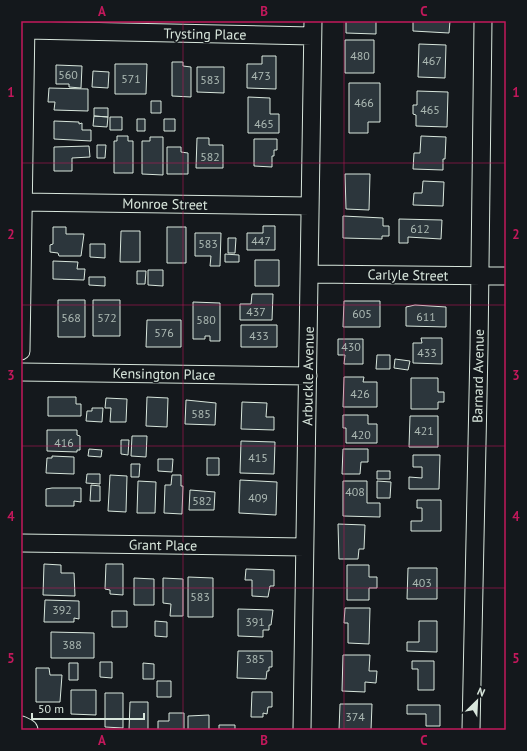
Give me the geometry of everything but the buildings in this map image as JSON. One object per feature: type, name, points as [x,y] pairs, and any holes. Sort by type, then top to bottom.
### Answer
[{"type":"main road","points":[[21,728],[27,730]]},
{"type":"street","name":"Barnard Avenue","points":[[471,730],[483,21]]},
{"type":"street","name":"Trysting Place","points":[[26,26],[312,28]]},
{"type":"street","points":[[21,351],[22,202],[26,26]]},
{"type":"street","name":"Arbuckle Avenue","points":[[302,730],[304,547],[310,274],[312,28]]},
{"type":"street","name":"Monroe Street","points":[[22,202],[310,206]]},
{"type":"street","name":"Carlyle Street","points":[[310,274],[506,276]]},
{"type":"street","name":"Kensington Place","points":[[21,372],[308,376]]},
{"type":"street","name":"Grant Place","points":[[21,543],[304,547]]}]
